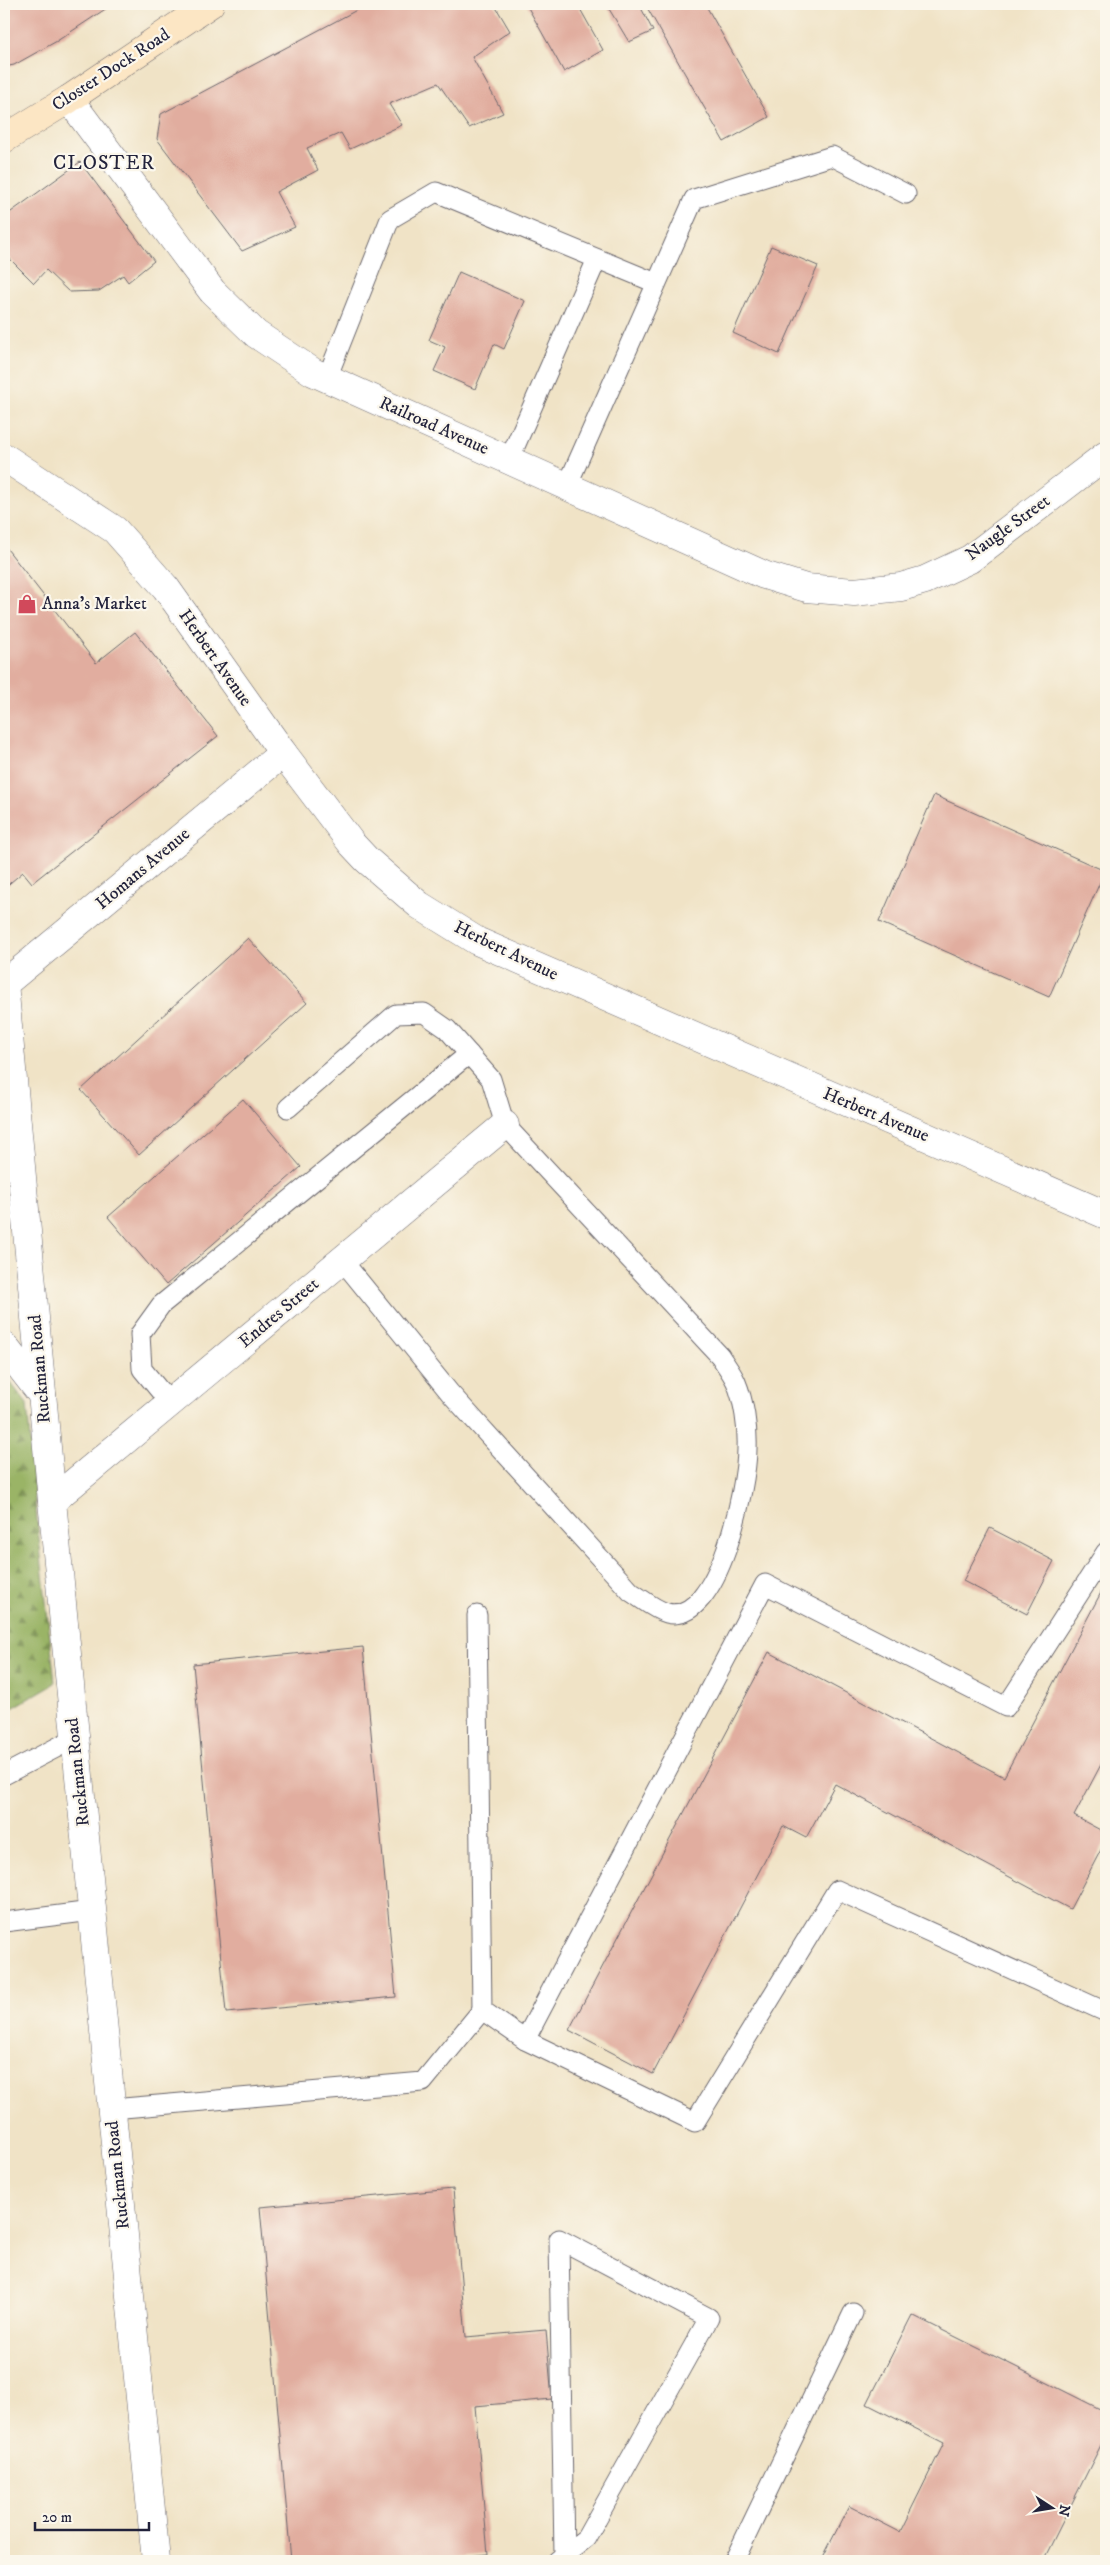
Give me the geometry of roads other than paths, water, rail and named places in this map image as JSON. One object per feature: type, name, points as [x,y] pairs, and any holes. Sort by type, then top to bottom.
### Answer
[{"type":"street","name":"Closter Dock Road","points":[[4,139],[211,6]]},
{"type":"street","name":"Railroad Avenue","points":[[69,99],[212,291],[256,334],[313,372],[764,575],[806,588],[854,592],[901,587]]},
{"type":"street","name":"Naugle Street","points":[[901,587],[925,580],[970,559],[1106,455]]},
{"type":"street","name":"Herbert Avenue","points":[[4,457],[115,530],[166,588],[282,753],[367,860],[419,905],[477,941],[1106,1215]]},
{"type":"street","name":"Homans Avenue","points":[[4,984],[282,753]]},
{"type":"street","name":"Ruckman Road","points":[[4,984],[52,1501],[112,2109],[152,2561]]},
{"type":"street","name":"Endres Street","points":[[52,1501],[505,1125]]},
{"type":"street","points":[[4,1346],[42,1395]]},
{"type":"lane","points":[[567,486],[694,199],[832,156],[906,194]]},
{"type":"lane","points":[[327,378],[390,219],[436,192],[656,283]]},
{"type":"lane","points":[[509,460],[598,259]]},
{"type":"lane","points":[[288,1108],[396,1014],[424,1013],[447,1029],[491,1079],[505,1125],[720,1356],[736,1382],[748,1448],[743,1491],[728,1547],[715,1578],[694,1606],[681,1613],[668,1614],[631,1592],[450,1392],[342,1260]]},
{"type":"lane","points":[[170,1403],[142,1369],[140,1334],[161,1305],[469,1054]]},
{"type":"lane","points":[[525,2040],[765,1584],[1006,1707],[1106,1552]]},
{"type":"lane","points":[[112,2109],[423,2082],[482,2010],[477,1615]]},
{"type":"lane","points":[[4,1775],[75,1738]]},
{"type":"lane","points":[[482,2010],[525,2040],[696,2122],[837,1890],[1106,2012]]},
{"type":"lane","points":[[4,1922],[92,1911]]},
{"type":"lane","points":[[558,2239],[709,2318],[586,2538],[560,2558],[558,2239]]},
{"type":"lane","points":[[734,2561],[853,2313]]},
{"type":"place","name":"Anna's Market","points":[[27,604]]},
{"type":"district","name":"CLOSTER","points":[[104,163]]}]
